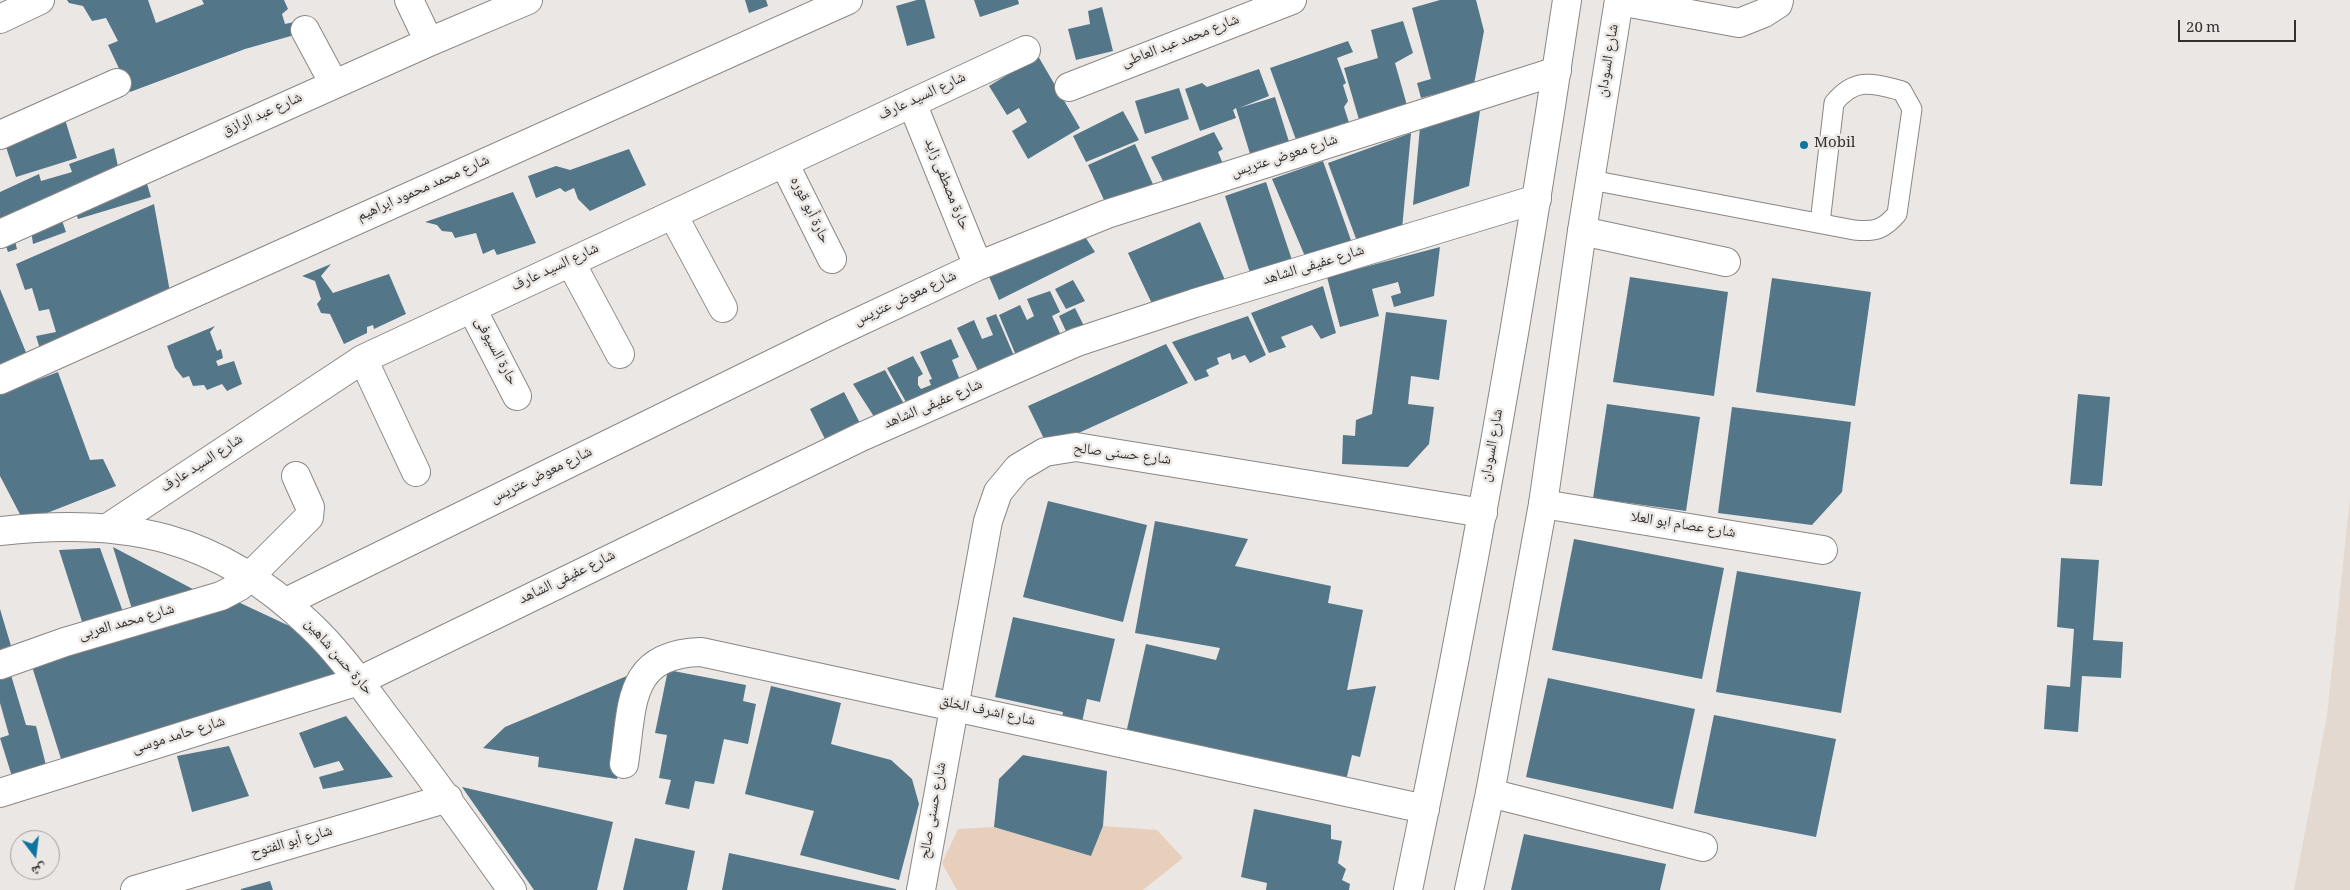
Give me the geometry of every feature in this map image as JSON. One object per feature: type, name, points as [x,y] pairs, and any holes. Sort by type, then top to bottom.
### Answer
[{"type":"street","points":[[0,19],[40,0]]},
{"type":"street","points":[[409,0],[429,42]]},
{"type":"street","name":"شارع عبد الرازق","points":[[0,234],[334,84],[528,0]]},
{"type":"street","name":"شارع محمد محمود ابراهيم","points":[[0,380],[848,0]]},
{"type":"street","name":"شارع محمد عبد العاطى","points":[[1069,86],[1292,0]]},
{"type":"street","name":"شارع السودان","points":[[1408,890],[1482,513],[1537,199],[1567,0]]},
{"type":"street","points":[[1619,1],[1739,23],[1764,13],[1778,4],[1779,0]]},
{"type":"street","name":"شارع السودان","points":[[1469,890],[1490,793],[1543,504],[1582,231],[1592,180],[1619,1]]},
{"type":"street","points":[[305,30],[334,84]]},
{"type":"street","name":"شارع السيد عارف","points":[[108,527],[363,360],[1026,50]]},
{"type":"street","name":"شارع معوض عتريس","points":[[286,602],[833,334],[978,266],[1108,214],[1556,71]]},
{"type":"street","points":[[0,136],[117,83]]},
{"type":"street","name":"حارة مصطفى زايد","points":[[912,103],[978,266]]},
{"type":"street","name":"حارة أبو قوره","points":[[784,163],[832,259]]},
{"type":"street","name":"شارع عفيفى الشاهد","points":[[358,681],[861,437],[1077,342],[1195,303],[1537,199]]},
{"type":"street","points":[[673,215],[723,308]]},
{"type":"street","points":[[1582,231],[1726,262]]},
{"type":"street","points":[[571,263],[620,354]]},
{"type":"street","name":"حارة السيوفى","points":[[472,309],[517,396]]},
{"type":"street","points":[[363,360],[416,472]]},
{"type":"street","name":"شارع حسنى صالح","points":[[921,890],[988,521],[998,492],[1018,468],[1045,452],[1076,447],[1482,513]]},
{"type":"street","name":"شارع محمد العربى","points":[[0,665],[65,642],[221,596],[240,586],[309,517],[310,507],[296,476]]},
{"type":"street","name":"شارع عصام ابو العلا","points":[[1543,504],[1823,550]]},
{"type":"street","name":"حارة حسن شاهين","points":[[0,532],[48,526],[108,527],[146,533],[182,543],[218,558],[250,576],[286,602],[335,651],[448,798],[512,890]]},
{"type":"street","name":"شارع اشرف الخلق","points":[[624,764],[636,687],[647,671],[662,659],[681,652],[701,652],[1425,809]]},
{"type":"street","name":"شارع حامد موسى","points":[[0,793],[358,681]]},
{"type":"street","points":[[1490,793],[1703,847]]},
{"type":"street","name":"شارع أبو الفتوح","points":[[135,890],[448,798]]},
{"type":"lane","points":[[1592,180],[1820,223],[1870,231],[1887,226],[1897,214],[1912,109],[1902,91],[1859,83],[1847,88],[1834,103],[1820,223]]},
{"type":"shaded area","points":[[2350,497],[2350,890],[2294,890],[2327,715]]},
{"type":"shaded area","points":[[1103,826],[1157,830],[1183,858],[1143,890],[957,890],[942,863],[958,829],[994,827],[1091,856]]},
{"type":"building","points":[[67,0],[148,0],[156,23],[204,4],[202,0],[284,0],[288,9],[282,14],[285,24],[294,22],[298,34],[245,49],[130,92],[108,45],[118,41],[106,18],[92,21],[83,6],[69,3]]},
{"type":"building","points":[[745,0],[766,0],[768,6],[749,13]]},
{"type":"building","points":[[917,0],[925,0],[935,38],[907,46],[896,6]]},
{"type":"building","points":[[974,0],[1018,0],[1019,4],[980,17]]},
{"type":"building","points":[[1440,0],[1476,0],[1484,31],[1474,84],[1421,98],[1417,83],[1431,79],[1412,8]]},
{"type":"building","points":[[1102,7],[1113,51],[1076,60],[1068,29],[1090,24],[1088,11]]},
{"type":"building","points":[[1403,21],[1413,53],[1395,63],[1408,109],[1360,123],[1344,68],[1378,58],[1371,30]]},
{"type":"building","points":[[1348,41],[1353,52],[1337,58],[1346,83],[1343,85],[1348,101],[1344,107],[1351,129],[1299,148],[1270,68]]},
{"type":"building","points":[[1038,56],[1080,128],[1028,159],[1012,131],[1027,122],[1019,108],[1007,115],[989,86]]},
{"type":"building","points":[[1259,69],[1269,96],[1239,108],[1275,97],[1290,145],[1251,157],[1236,108],[1233,110],[1236,118],[1200,131],[1185,89],[1202,83],[1207,87]]},
{"type":"building","points":[[1179,88],[1189,119],[1145,134],[1135,101]]},
{"type":"building","points":[[1482,97],[1469,186],[1413,205],[1421,116]]},
{"type":"building","points":[[1123,111],[1139,140],[1086,162],[1073,136]]},
{"type":"building","points":[[63,113],[77,158],[16,177],[4,141]]},
{"type":"building","points":[[1214,132],[1223,149],[1218,152],[1226,171],[1168,191],[1151,157]]},
{"type":"building","points":[[1411,133],[1402,229],[1358,244],[1328,163]]},
{"type":"building","points":[[1135,144],[1156,191],[1109,211],[1088,165]]},
{"type":"building","points":[[114,148],[119,171],[141,164],[151,197],[78,219],[74,207],[59,212],[66,232],[33,244],[29,216],[10,222],[17,249],[8,252],[0,228],[0,192],[39,174],[41,181],[72,172],[69,164]]},
{"type":"building","points":[[629,149],[646,185],[590,211],[578,199],[574,188],[565,192],[560,188],[536,198],[528,176],[556,166],[570,170]]},
{"type":"building","points":[[1323,161],[1353,246],[1307,261],[1272,179]]},
{"type":"building","points":[[1266,182],[1293,263],[1251,276],[1225,196]]},
{"type":"building","points":[[513,192],[536,243],[497,255],[494,249],[483,254],[476,233],[455,238],[452,232],[442,231],[437,225],[425,222]]},
{"type":"building","points":[[154,204],[172,303],[43,359],[36,336],[56,332],[49,309],[39,311],[32,288],[25,290],[16,264]]},
{"type":"building","points":[[1200,222],[1228,287],[1155,310],[1128,253]]},
{"type":"building","points":[[1080,229],[1095,252],[999,300],[985,267]]},
{"type":"building","points":[[1440,247],[1434,296],[1394,307],[1391,296],[1401,293],[1398,282],[1372,289],[1379,316],[1340,327],[1327,277]]},
{"type":"building","points":[[331,264],[321,276],[333,293],[389,274],[406,314],[374,329],[373,325],[367,327],[367,333],[344,344],[330,314],[321,313],[317,304],[321,299],[315,281],[302,276]]},
{"type":"building","points":[[1630,277],[1728,292],[1714,396],[1613,382]]},
{"type":"building","points":[[1772,278],[1871,292],[1855,406],[1756,392]]},
{"type":"building","points":[[1073,280],[1085,301],[1066,309],[1055,289]]},
{"type":"building","points":[[1323,286],[1336,333],[1321,339],[1312,325],[1281,337],[1286,347],[1269,353],[1251,313]]},
{"type":"building","points":[[0,289],[30,362],[0,376]]},
{"type":"building","points":[[1050,291],[1060,312],[1052,316],[1065,344],[1020,365],[999,315],[1020,305],[1027,320],[1034,316],[1027,299]]},
{"type":"building","points":[[1075,308],[1084,326],[1071,342],[1059,316]]},
{"type":"building","points":[[1386,312],[1447,320],[1439,380],[1411,376],[1408,404],[1434,407],[1429,444],[1408,467],[1342,464],[1343,435],[1355,436],[1356,420],[1372,414]]},
{"type":"building","points":[[996,314],[1018,365],[983,381],[957,328],[974,320],[982,339],[993,335],[986,318]]},
{"type":"building","points":[[1248,316],[1266,355],[1250,363],[1245,355],[1232,360],[1230,353],[1217,358],[1219,364],[1206,370],[1209,376],[1195,381],[1172,342]]},
{"type":"building","points":[[215,326],[210,332],[217,351],[221,349],[223,358],[216,361],[218,366],[234,361],[242,384],[227,391],[222,384],[207,390],[204,385],[193,386],[189,376],[183,378],[175,368],[167,346]]},
{"type":"building","points":[[951,339],[959,357],[952,360],[960,380],[911,411],[887,368],[913,356],[923,374],[918,377],[918,385],[921,389],[931,385],[929,380],[932,379],[920,352]]},
{"type":"building","points":[[1166,344],[1188,383],[1048,447],[1028,406]]},
{"type":"building","points":[[885,370],[909,413],[880,426],[853,384]]},
{"type":"building","points":[[58,372],[90,460],[103,459],[116,486],[24,522],[0,476],[0,394]]},
{"type":"building","points":[[844,392],[864,431],[830,449],[810,409]]},
{"type":"building","points":[[2078,394],[2110,397],[2102,486],[2070,484]]},
{"type":"building","points":[[1607,404],[1700,417],[1686,511],[1593,498]]},
{"type":"building","points":[[1732,407],[1851,422],[1842,492],[1812,525],[1718,513]]},
{"type":"building","points":[[1048,501],[1147,525],[1123,622],[1023,597]]},
{"type":"building","points":[[1155,521],[1248,539],[1235,566],[1331,586],[1328,603],[1363,610],[1347,690],[1376,686],[1360,757],[1352,755],[1344,789],[1125,738],[1146,644],[1216,660],[1220,648],[1135,633]]},
{"type":"building","points":[[1574,539],[1724,568],[1702,679],[1552,650]]},
{"type":"building","points":[[113,547],[206,596],[135,619]]},
{"type":"building","points":[[100,548],[127,623],[85,631],[59,550]]},
{"type":"building","points":[[2061,558],[2099,560],[2093,640],[2123,642],[2121,678],[2082,676],[2078,732],[2044,729],[2047,685],[2070,687],[2074,629],[2057,627]]},
{"type":"building","points":[[1737,571],[1861,592],[1841,713],[1716,692]]},
{"type":"building","points":[[236,601],[313,637],[345,676],[62,762],[29,657]]},
{"type":"building","points":[[0,609],[14,656],[0,660]]},
{"type":"building","points":[[1013,617],[1115,639],[1100,702],[1087,699],[1081,727],[1061,722],[1063,712],[995,697]]},
{"type":"building","points":[[8,665],[26,725],[36,726],[48,773],[14,783],[0,738],[9,735],[0,703],[0,668]]},
{"type":"building","points":[[668,670],[746,685],[743,701],[756,704],[748,744],[724,739],[714,784],[695,781],[689,809],[665,804],[671,780],[659,778],[667,735],[655,733]]},
{"type":"building","points":[[634,673],[617,779],[538,767],[539,757],[483,748],[505,727]]},
{"type":"building","points":[[1548,678],[1695,709],[1673,809],[1526,777]]},
{"type":"building","points":[[771,686],[841,703],[831,744],[891,760],[912,779],[919,804],[899,880],[800,855],[814,811],[745,794]]},
{"type":"building","points":[[1714,715],[1836,739],[1816,837],[1694,813]]},
{"type":"building","points":[[346,716],[393,777],[323,789],[319,777],[344,770],[339,761],[314,768],[299,733]]},
{"type":"building","points":[[229,746],[249,796],[192,812],[177,756]]},
{"type":"building","points":[[1023,755],[1107,771],[1103,826],[1091,856],[994,827],[999,779]]},
{"type":"building","points":[[462,787],[613,822],[597,890],[534,890]]},
{"type":"building","points":[[1254,809],[1331,825],[1331,839],[1342,841],[1338,863],[1346,869],[1342,880],[1350,884],[1349,890],[1266,890],[1267,883],[1241,877]]},
{"type":"building","points":[[1524,834],[1666,864],[1660,890],[1511,890]]},
{"type":"building","points":[[635,838],[695,851],[687,890],[623,890]]},
{"type":"building","points":[[729,853],[896,889],[896,890],[722,890]]},
{"type":"building","points":[[270,881],[273,890],[241,890],[241,889]]},
{"type":"place","name":"Mobil","points":[[1804,145]]}]
